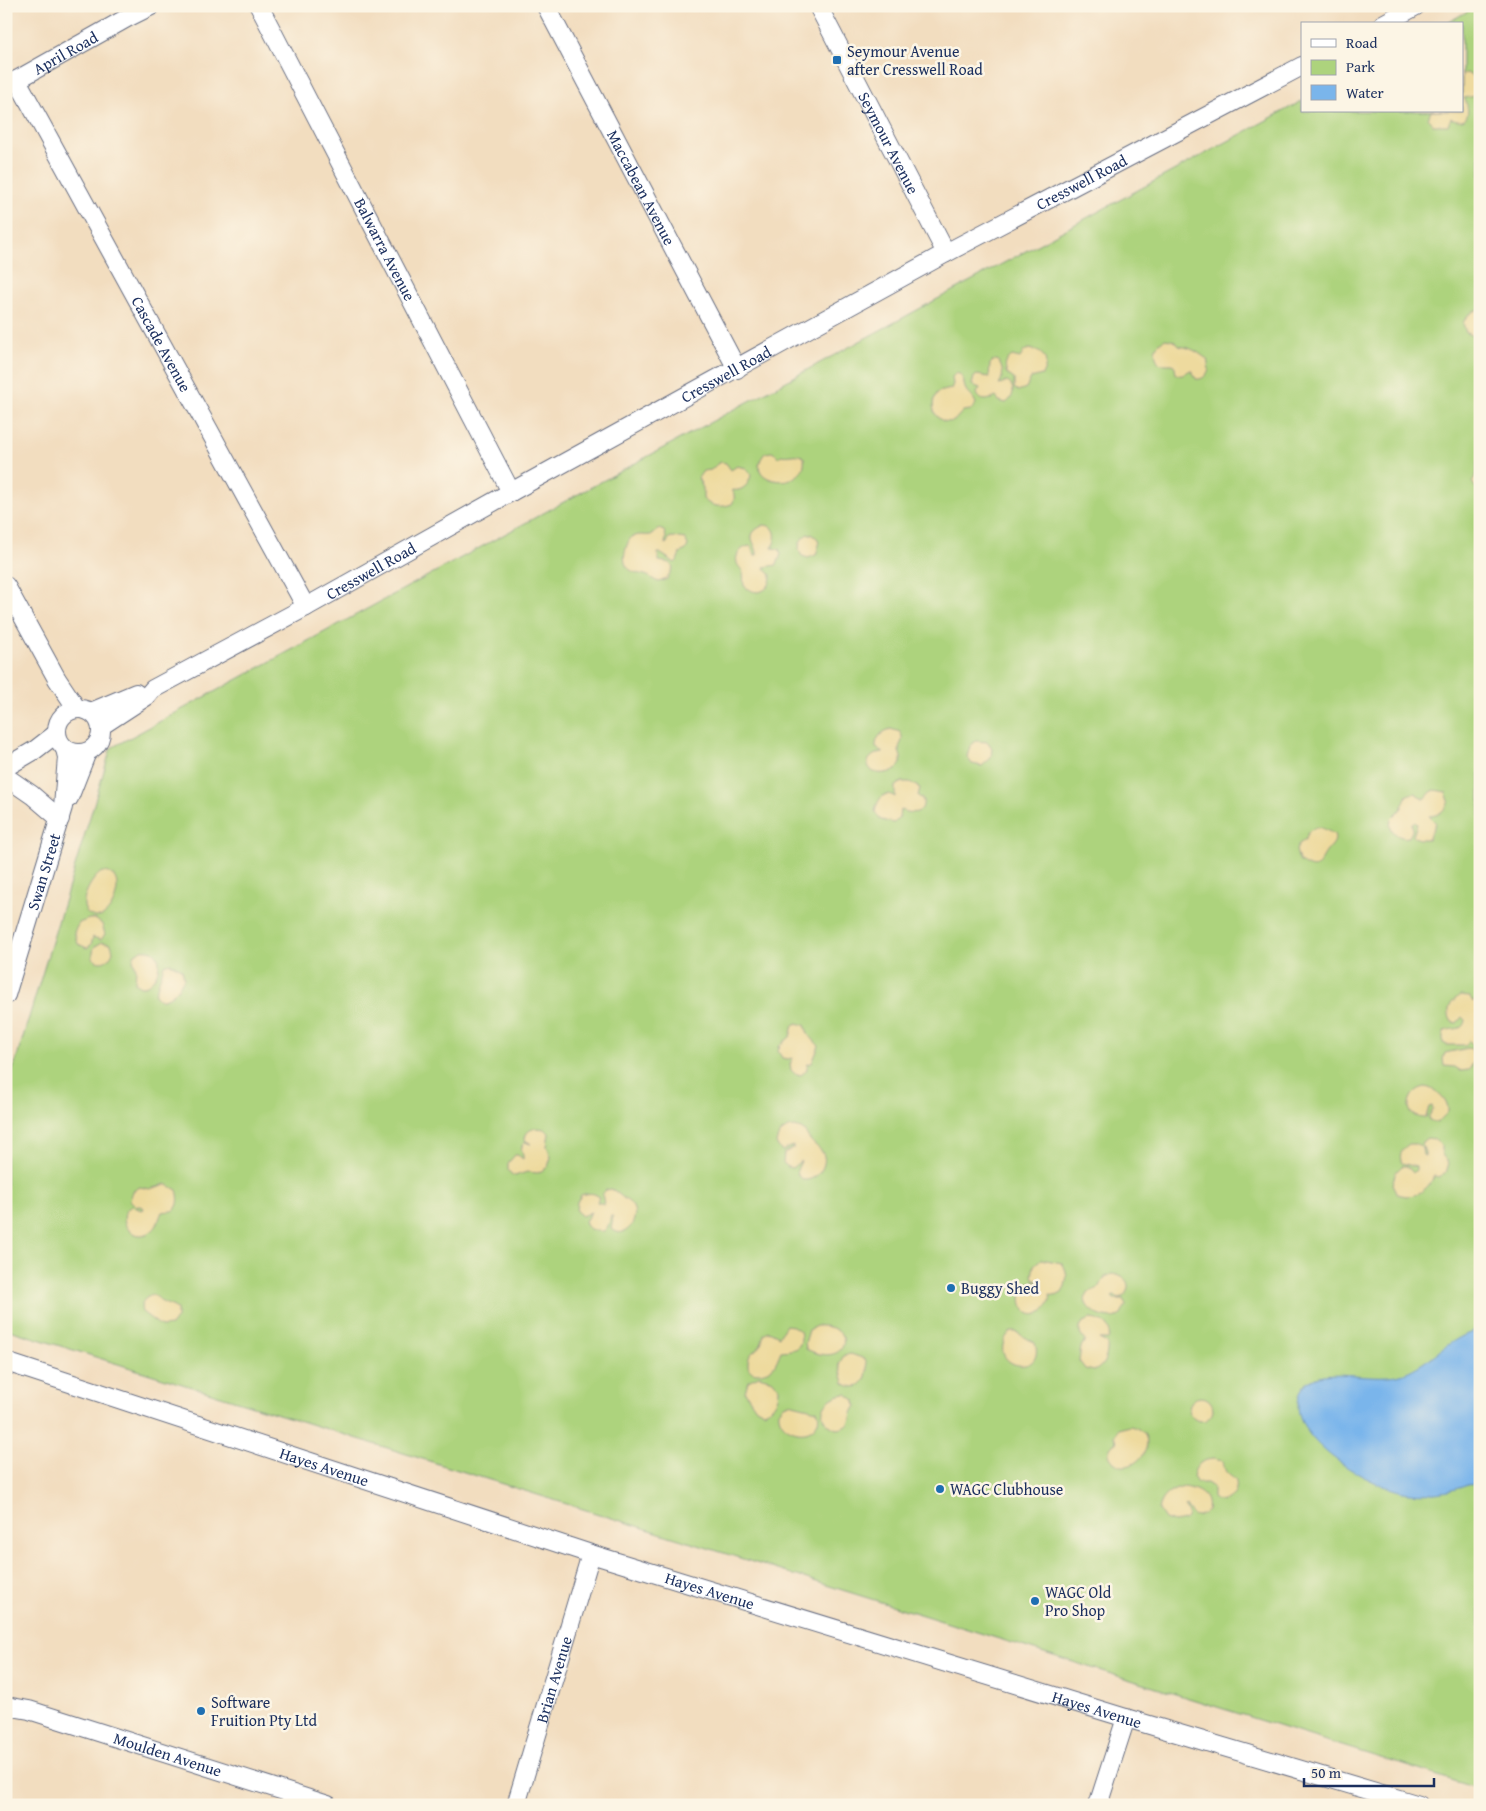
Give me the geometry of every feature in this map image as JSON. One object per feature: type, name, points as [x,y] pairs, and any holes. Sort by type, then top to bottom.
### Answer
[{"type":"street","name":"April Road","points":[[12,83],[125,12],[151,6]]},
{"type":"street","name":"Balwarra Avenue","points":[[259,6],[511,492]]},
{"type":"street","name":"Maccabean Avenue","points":[[546,6],[737,369]]},
{"type":"street","name":"Seymour Avenue","points":[[818,6],[946,254]]},
{"type":"street","points":[[1387,22],[1416,6]]},
{"type":"street","name":"Cresswell Road","points":[[83,715],[146,689],[153,688],[306,607],[511,492],[946,254],[1301,67]]},
{"type":"street","name":"Cascade Avenue","points":[[12,83],[306,607]]},
{"type":"street","points":[[6,586],[57,679],[83,715],[100,739],[93,749],[76,754],[65,749],[58,739],[58,723],[83,715]]},
{"type":"street","points":[[6,767],[35,750],[57,733]]},
{"type":"street","name":"Swan Street","points":[[62,813],[67,756],[65,749]]},
{"type":"street","name":"Swan Street","points":[[6,995],[62,813],[87,752]]},
{"type":"street","points":[[6,777],[62,813]]},
{"type":"street","name":"Hayes Avenue","points":[[6,1362],[591,1554],[1126,1718],[1419,1805]]},
{"type":"street","name":"Brian Avenue","points":[[516,1805],[591,1554]]},
{"type":"street","name":"Moulden Avenue","points":[[6,1706],[39,1713],[328,1805]]},
{"type":"street","points":[[1098,1805],[1126,1718]]},
{"type":"green space","points":[[1480,6],[1480,1789],[6,1329],[6,1093],[111,748],[1301,102],[1301,112],[1464,112],[1464,22],[1449,22]]},
{"type":"sand","points":[[1467,73],[1476,78],[1480,87],[1476,96],[1464,98],[1464,74]]},
{"type":"sand","points":[[1464,98],[1468,112],[1465,119],[1457,120],[1451,118],[1448,125],[1433,125],[1428,119],[1431,112],[1464,112]]},
{"type":"sand","points":[[1475,310],[1480,310],[1480,334],[1473,336],[1466,333],[1463,323],[1467,316]]},
{"type":"sand","points":[[1166,339],[1175,341],[1179,346],[1194,350],[1207,359],[1209,369],[1206,375],[1201,379],[1196,379],[1191,370],[1178,375],[1173,364],[1160,364],[1155,353],[1159,343]]},
{"type":"sand","points":[[1029,349],[1042,354],[1046,365],[1042,375],[1031,378],[1026,388],[1018,391],[1014,388],[1014,379],[1007,374],[1006,364],[1012,356],[1020,358],[1024,351]]},
{"type":"sand","points":[[997,360],[1003,372],[999,384],[1007,382],[1013,389],[1011,398],[1006,403],[999,401],[996,397],[988,400],[980,398],[977,393],[980,388],[972,385],[974,377],[977,375],[989,377],[990,364]]},
{"type":"sand","points":[[956,373],[963,377],[966,390],[976,404],[971,410],[963,411],[954,421],[942,421],[935,414],[933,403],[938,392],[951,389],[953,384],[952,377]]},
{"type":"sand","points":[[772,452],[778,458],[781,455],[804,457],[803,469],[796,476],[787,480],[767,478],[761,472],[759,464],[765,453]]},
{"type":"sand","points":[[1480,458],[1480,491],[1472,482],[1477,473],[1477,462]]},
{"type":"sand","points":[[721,462],[726,463],[731,470],[737,466],[746,468],[751,475],[745,487],[739,490],[732,490],[734,500],[732,504],[724,506],[709,504],[703,499],[703,488],[698,478],[703,471],[711,470]]},
{"type":"sand","points":[[764,525],[774,530],[775,540],[772,548],[779,549],[781,554],[777,565],[764,567],[771,575],[770,581],[766,589],[758,592],[744,586],[743,573],[736,560],[742,549],[748,546],[751,546],[755,555],[757,555],[752,536],[753,532]]},
{"type":"sand","points":[[659,529],[664,531],[666,537],[665,544],[672,537],[685,539],[688,545],[686,550],[680,553],[675,563],[658,553],[659,561],[670,563],[673,567],[667,579],[659,582],[630,570],[625,564],[624,559],[626,548],[631,538],[639,535],[651,535]]},
{"type":"sand","points":[[808,534],[812,534],[818,539],[819,545],[816,555],[808,558],[802,556],[799,547],[801,541]]},
{"type":"sand","points":[[891,729],[900,732],[902,735],[899,748],[900,766],[893,771],[874,772],[869,766],[869,760],[873,755],[883,752],[876,748],[878,738],[882,733]]},
{"type":"sand","points":[[976,741],[988,742],[992,748],[991,758],[982,766],[972,764],[967,757],[970,746]]},
{"type":"sand","points":[[902,782],[910,782],[920,788],[918,796],[923,800],[922,808],[920,811],[913,813],[900,810],[899,818],[894,823],[881,820],[875,812],[877,803],[884,795],[888,794],[895,797],[895,786]]},
{"type":"sand","points":[[1435,790],[1446,792],[1449,801],[1441,812],[1429,816],[1436,823],[1428,839],[1419,839],[1413,836],[1417,824],[1415,822],[1412,823],[1412,831],[1409,837],[1400,837],[1395,834],[1390,826],[1391,819],[1401,809],[1407,795],[1414,793],[1425,799]]},
{"type":"sand","points":[[1316,827],[1334,834],[1335,839],[1334,843],[1314,868],[1299,861],[1296,850],[1299,844],[1305,840],[1309,831]]},
{"type":"sand","points":[[102,872],[110,874],[115,878],[117,886],[116,894],[109,909],[104,915],[99,917],[91,915],[86,911],[84,905],[92,882]]},
{"type":"sand","points":[[95,919],[102,924],[105,934],[101,940],[93,937],[91,945],[87,948],[78,944],[74,932],[79,923]]},
{"type":"sand","points":[[102,942],[111,944],[113,951],[107,960],[99,962],[92,958],[94,947]]},
{"type":"sand","points":[[142,950],[152,951],[157,956],[159,963],[154,979],[149,984],[142,986],[135,983],[136,969],[133,959],[135,954]]},
{"type":"sand","points":[[170,963],[182,969],[184,978],[171,996],[158,999],[155,994],[164,965]]},
{"type":"sand","points":[[1460,996],[1470,997],[1473,1002],[1476,999],[1480,1000],[1480,1024],[1476,1025],[1480,1025],[1480,1042],[1475,1046],[1469,1041],[1465,1045],[1447,1045],[1443,1043],[1445,1031],[1460,1028],[1464,1024],[1465,1020],[1462,1017],[1457,1023],[1452,1022],[1449,1014],[1451,1004]]},
{"type":"sand","points":[[797,1023],[805,1025],[808,1034],[819,1046],[812,1063],[808,1064],[806,1071],[801,1075],[795,1074],[791,1070],[790,1064],[793,1058],[782,1058],[778,1051],[780,1045],[790,1037],[793,1025]]},
{"type":"sand","points":[[1468,1048],[1472,1049],[1474,1061],[1469,1070],[1461,1071],[1455,1067],[1444,1066],[1443,1059],[1445,1053]]},
{"type":"sand","points":[[1426,1087],[1438,1093],[1447,1103],[1448,1112],[1437,1123],[1429,1120],[1433,1109],[1432,1106],[1429,1107],[1426,1117],[1423,1118],[1416,1116],[1409,1108],[1411,1097],[1414,1093]]},
{"type":"sand","points":[[793,1127],[804,1131],[810,1140],[822,1151],[824,1156],[822,1169],[816,1176],[808,1180],[798,1176],[797,1170],[801,1161],[792,1168],[783,1163],[784,1153],[793,1149],[793,1146],[782,1151],[776,1144],[781,1133]]},
{"type":"sand","points":[[537,1128],[545,1129],[549,1133],[547,1146],[551,1157],[548,1167],[538,1173],[527,1172],[515,1176],[511,1174],[508,1170],[508,1163],[515,1155],[523,1159],[523,1144],[525,1142],[531,1144],[525,1140],[526,1135],[530,1130]]},
{"type":"sand","points":[[1427,1138],[1435,1139],[1442,1146],[1442,1155],[1449,1163],[1446,1173],[1439,1177],[1434,1176],[1428,1186],[1419,1193],[1409,1196],[1397,1194],[1392,1184],[1396,1172],[1402,1166],[1407,1166],[1413,1173],[1416,1170],[1416,1167],[1402,1163],[1401,1152],[1409,1144],[1417,1144],[1422,1148],[1423,1155],[1425,1156],[1422,1144]]},
{"type":"sand","points":[[166,1184],[177,1190],[178,1201],[176,1208],[171,1211],[162,1212],[156,1226],[147,1234],[142,1235],[131,1232],[125,1223],[126,1210],[132,1206],[141,1210],[144,1209],[135,1205],[130,1200],[133,1191],[140,1187],[150,1189]]},
{"type":"sand","points":[[611,1189],[632,1205],[635,1212],[633,1223],[626,1231],[616,1232],[611,1228],[612,1215],[604,1231],[592,1230],[585,1221],[591,1212],[582,1216],[576,1211],[577,1202],[581,1195],[590,1193],[599,1197],[597,1202],[604,1204],[602,1194],[606,1190]]},
{"type":"sand","points":[[1041,1259],[1062,1263],[1066,1270],[1066,1282],[1062,1293],[1056,1296],[1050,1295],[1050,1302],[1047,1306],[1035,1315],[1025,1311],[1021,1299],[1027,1283],[1043,1283],[1035,1280],[1032,1276],[1034,1265]]},
{"type":"sand","points":[[1112,1274],[1127,1281],[1128,1288],[1124,1296],[1120,1298],[1112,1297],[1114,1299],[1123,1299],[1126,1305],[1121,1315],[1111,1318],[1094,1312],[1086,1304],[1085,1299],[1089,1292],[1099,1288],[1105,1277]]},
{"type":"sand","points":[[152,1295],[177,1309],[177,1318],[171,1326],[162,1327],[142,1312],[141,1306],[143,1302]]},
{"type":"sand","points":[[1090,1319],[1102,1322],[1108,1326],[1109,1330],[1108,1339],[1099,1339],[1107,1343],[1105,1360],[1094,1371],[1085,1369],[1079,1361],[1081,1347],[1085,1340],[1080,1334],[1080,1328],[1083,1322]]},
{"type":"sand","points":[[786,1325],[793,1326],[800,1331],[801,1342],[799,1345],[794,1349],[781,1351],[775,1364],[769,1370],[761,1373],[750,1371],[748,1367],[749,1356],[761,1344],[765,1333],[769,1331],[779,1336]]},
{"type":"sand","points":[[816,1326],[829,1327],[838,1331],[843,1338],[843,1345],[840,1351],[832,1354],[821,1354],[806,1349],[805,1343],[809,1330]]},
{"type":"sand","points":[[1011,1332],[1016,1332],[1035,1343],[1036,1353],[1034,1360],[1028,1364],[1014,1364],[1007,1360],[1003,1353],[1004,1341]]},
{"type":"sand","points":[[851,1354],[865,1359],[867,1365],[864,1382],[855,1387],[844,1383],[839,1364],[844,1355]]},
{"type":"sand","points":[[759,1376],[773,1380],[779,1388],[776,1402],[764,1412],[756,1408],[745,1392],[748,1381]]},
{"type":"sand","points":[[846,1394],[855,1400],[856,1406],[849,1424],[837,1429],[824,1420],[824,1408],[827,1403],[838,1395]]},
{"type":"sand","points":[[1201,1397],[1210,1400],[1213,1409],[1210,1418],[1201,1421],[1192,1418],[1189,1409],[1192,1400]]},
{"type":"sand","points":[[789,1403],[817,1410],[818,1421],[814,1427],[809,1431],[802,1432],[795,1431],[783,1424],[779,1411],[784,1405]]},
{"type":"sand","points":[[1130,1426],[1141,1431],[1146,1438],[1146,1447],[1143,1455],[1136,1462],[1128,1466],[1120,1466],[1112,1460],[1109,1450],[1111,1446],[1117,1443],[1115,1436],[1118,1429]]},
{"type":"sand","points":[[1213,1459],[1223,1461],[1225,1470],[1234,1478],[1236,1483],[1235,1493],[1222,1502],[1213,1498],[1213,1487],[1207,1483],[1197,1483],[1193,1477],[1195,1469],[1199,1464]]},
{"type":"sand","points":[[1184,1487],[1194,1489],[1202,1494],[1206,1500],[1207,1510],[1197,1516],[1190,1512],[1186,1506],[1188,1516],[1185,1520],[1174,1522],[1165,1519],[1159,1510],[1164,1497]]},
{"type":"water","points":[[1480,1330],[1480,1480],[1463,1487],[1437,1493],[1418,1494],[1394,1489],[1376,1483],[1339,1462],[1309,1434],[1301,1419],[1298,1403],[1303,1387],[1310,1380],[1330,1374],[1393,1376],[1404,1373],[1414,1369],[1459,1338]]},
{"type":"place","name":"Seymour Avenue after Cresswell Road","points":[[837,60]]},
{"type":"place","name":"Buggy Shed","points":[[951,1288]]},
{"type":"place","name":"WAGC Clubhouse","points":[[940,1489]]},
{"type":"place","name":"WAGC Old Pro Shop","points":[[1035,1601]]},
{"type":"place","name":"Software Fruition Pty Ltd","points":[[201,1711]]}]
